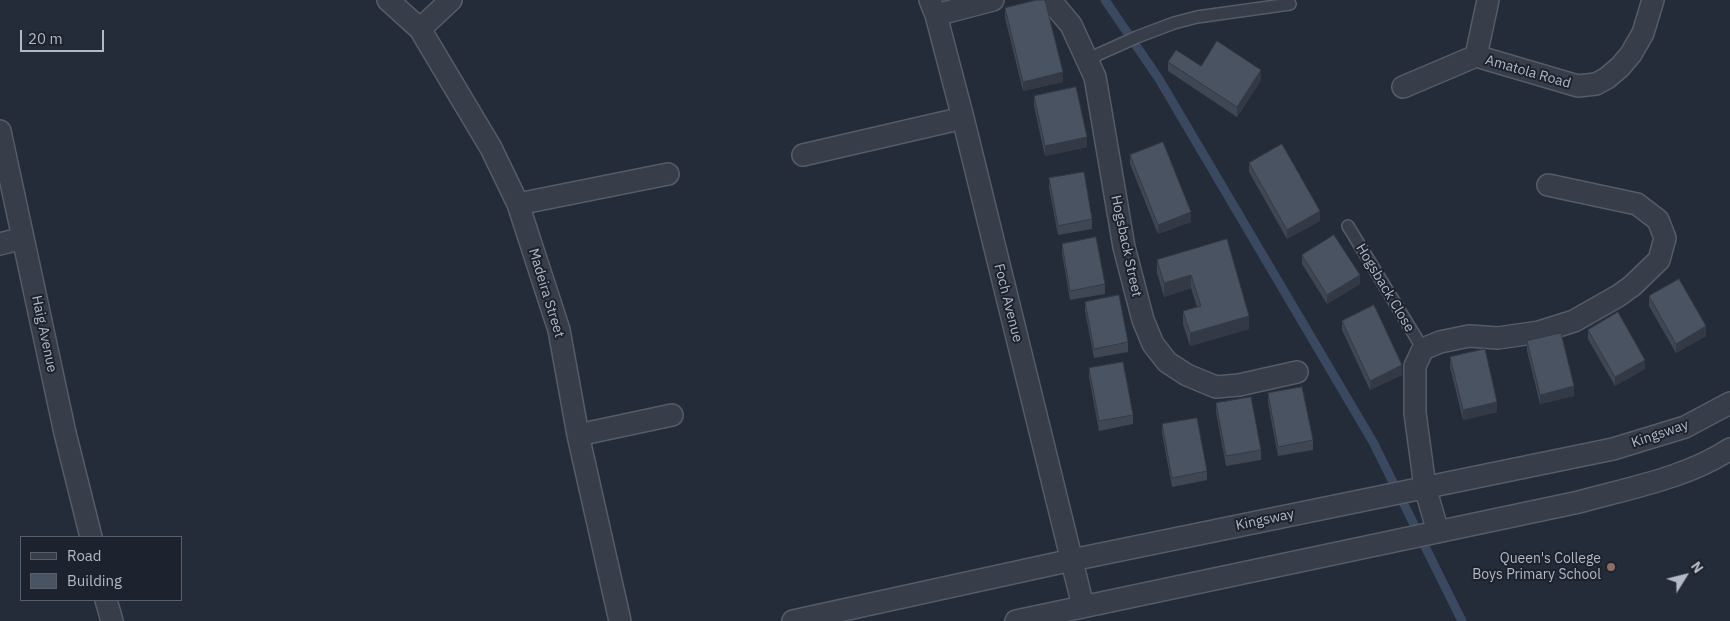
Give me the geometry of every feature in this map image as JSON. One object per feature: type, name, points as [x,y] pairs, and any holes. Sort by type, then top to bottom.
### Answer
[{"type":"street","name":"Madeira Street","points":[[388,0],[420,29],[491,148],[518,204],[559,330],[578,435],[620,621]]},
{"type":"street","points":[[420,29],[451,0]]},
{"type":"street","points":[[933,7],[993,0]]},
{"type":"street","name":"Hogsback Street","points":[[1050,0],[1095,56],[1095,76],[1124,247],[1143,320],[1153,344],[1168,362],[1187,375],[1216,387],[1239,385],[1297,372]]},
{"type":"street","name":"Amatola Road","points":[[1476,56],[1488,0]]},
{"type":"street","name":"Amatola Road","points":[[1403,87],[1476,56],[1578,86],[1596,84],[1608,78],[1620,68],[1631,54],[1643,33],[1653,0]]},
{"type":"street","name":"Foch Avenue","points":[[933,7],[963,118],[1085,614]]},
{"type":"street","points":[[803,155],[963,118]]},
{"type":"street","name":"Haig Avenue","points":[[0,131],[65,433],[91,536]]},
{"type":"street","points":[[518,204],[668,174]]},
{"type":"street","points":[[1433,533],[1418,488],[1415,366],[1423,349],[1440,342],[1469,336],[1498,338],[1539,332],[1574,321],[1618,296],[1659,260],[1665,238],[1658,220],[1637,204],[1548,185]]},
{"type":"street","points":[[0,244],[23,238]]},
{"type":"street","name":"Kingsway","points":[[793,621],[1072,560],[1621,447],[1685,427],[1730,403]]},
{"type":"street","points":[[578,435],[672,415]]},
{"type":"street","points":[[1016,621],[1085,614],[1381,543],[1578,502],[1670,476],[1717,458],[1730,449]]},
{"type":"street","points":[[106,601],[112,621]]},
{"type":"lane","points":[[1095,56],[1174,23],[1197,17],[1290,4]]},
{"type":"lane","name":"Hogsback Close","points":[[1348,226],[1423,349]]},
{"type":"building","points":[[1037,0],[1045,0],[1063,72],[1023,82],[1005,8]]},
{"type":"building","points":[[1217,41],[1261,70],[1237,107],[1168,62],[1176,50],[1201,66]]},
{"type":"building","points":[[1076,87],[1087,137],[1045,146],[1034,96]]},
{"type":"building","points":[[1163,142],[1191,212],[1158,225],[1130,155]]},
{"type":"building","points":[[1282,144],[1320,211],[1287,230],[1249,163]]},
{"type":"building","points":[[1084,172],[1092,219],[1058,226],[1049,178]]},
{"type":"building","points":[[1334,235],[1360,275],[1327,295],[1302,255]]},
{"type":"building","points":[[1096,237],[1105,284],[1070,291],[1062,244]]},
{"type":"building","points":[[1227,239],[1249,316],[1190,333],[1183,311],[1201,306],[1191,275],[1164,283],[1157,260]]},
{"type":"building","points":[[1679,279],[1706,326],[1676,344],[1649,296]]},
{"type":"building","points":[[1119,295],[1128,342],[1094,349],[1085,302]]},
{"type":"building","points":[[1374,305],[1402,365],[1370,381],[1342,321]]},
{"type":"building","points":[[1618,312],[1645,360],[1615,377],[1588,330]]},
{"type":"building","points":[[1561,333],[1574,386],[1540,395],[1527,341]]},
{"type":"building","points":[[1485,349],[1497,402],[1463,410],[1450,357]]},
{"type":"building","points":[[1123,362],[1133,415],[1099,421],[1089,368]]},
{"type":"building","points":[[1302,387],[1313,440],[1278,447],[1268,393]]},
{"type":"building","points":[[1251,397],[1261,450],[1226,456],[1216,403]]},
{"type":"building","points":[[1197,418],[1207,471],[1172,478],[1162,424]]},
{"type":"waterway","points":[[1105,0],[1159,79],[1373,442],[1462,621]]},
{"type":"place","name":"Queen's College Boys Primary School","points":[[1611,567]]}]
